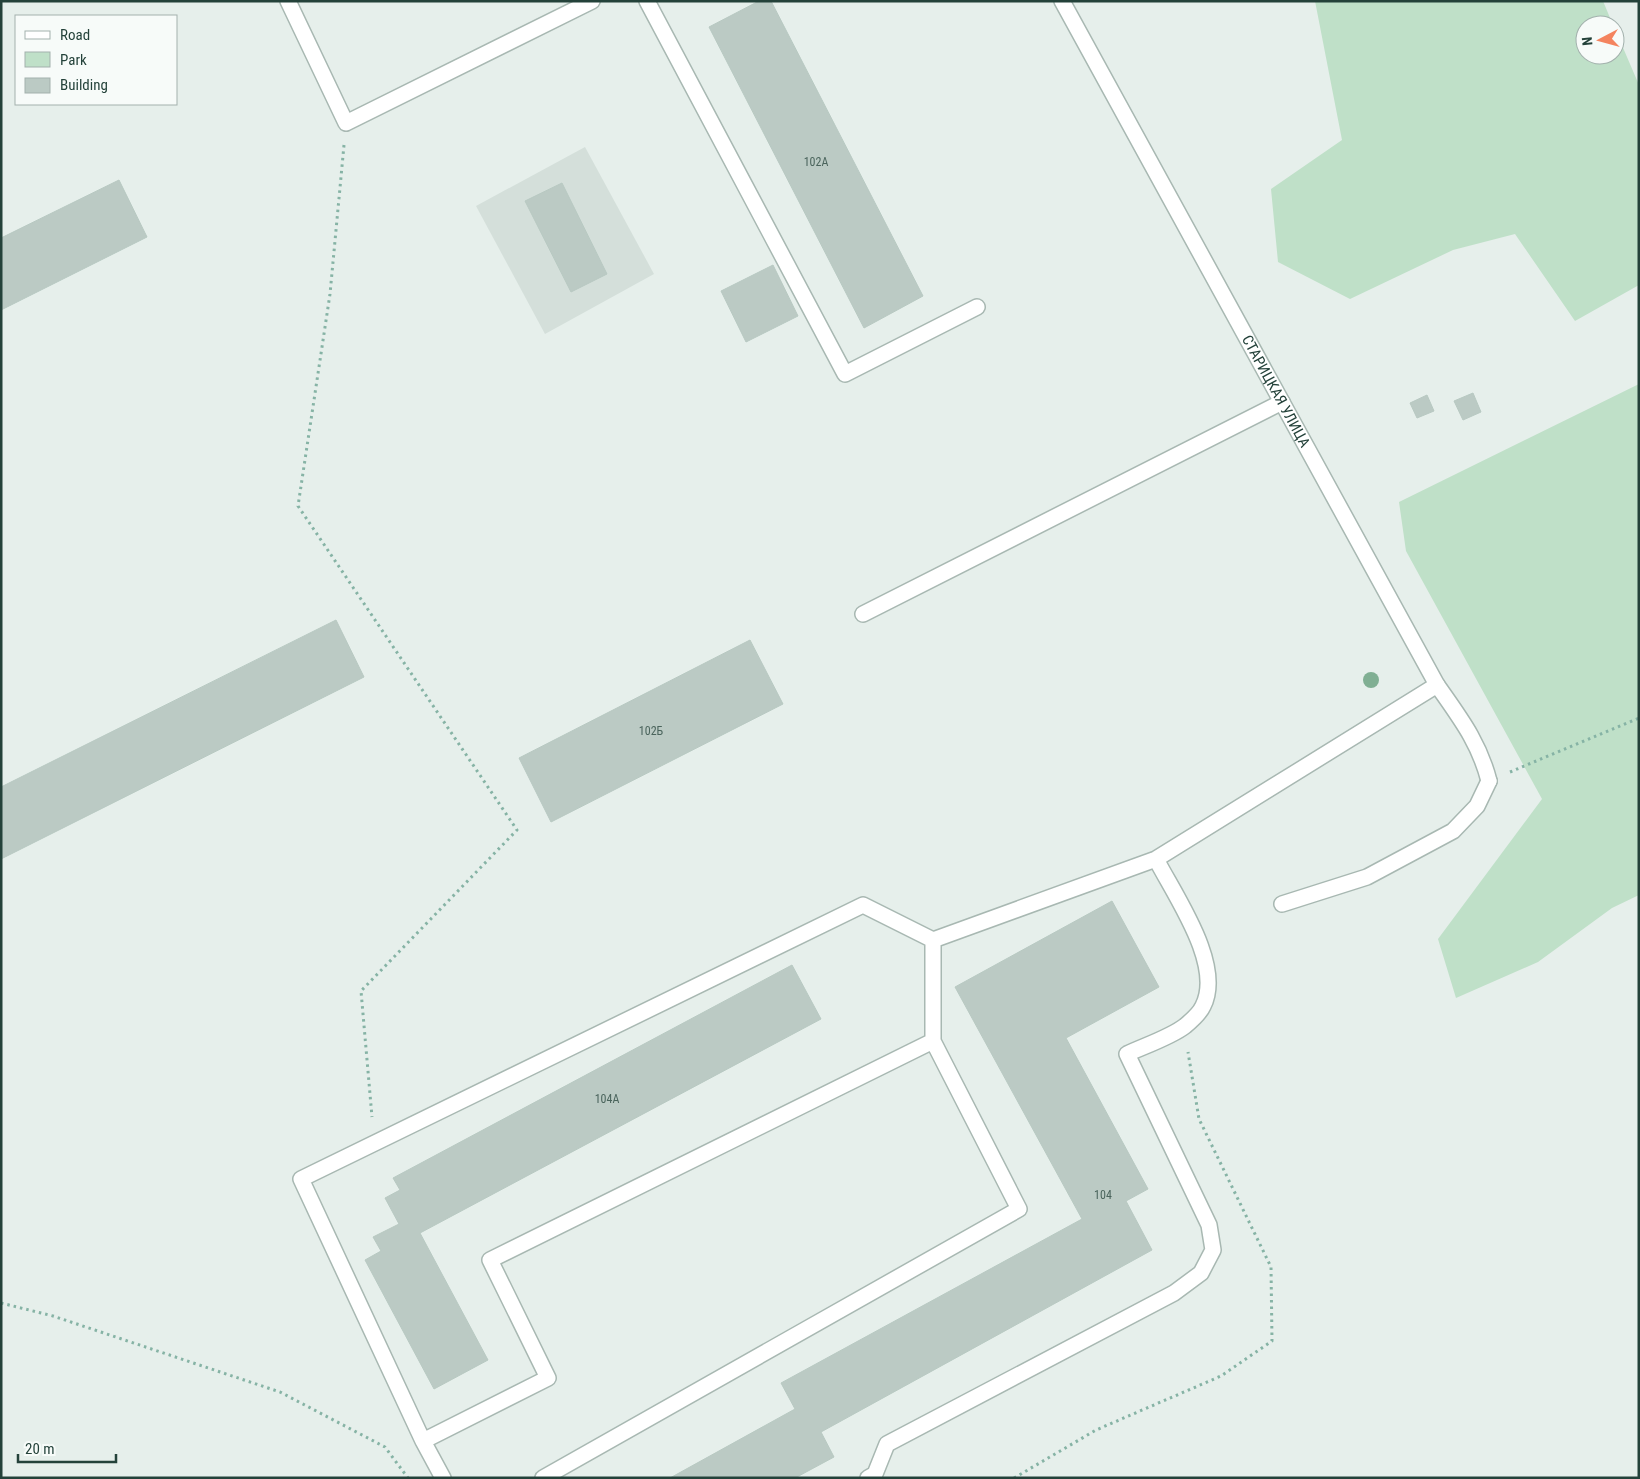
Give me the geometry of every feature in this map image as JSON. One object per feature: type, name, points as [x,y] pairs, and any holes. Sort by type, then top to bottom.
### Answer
[{"type":"street","points":[[288,1],[346,123],[592,1]]},
{"type":"street","points":[[647,1],[845,374],[977,307]]},
{"type":"street","name":"СТАРИЦКАЯ УЛИЦА","points":[[1062,1],[1437,685],[1473,736],[1484,760],[1489,781]]},
{"type":"street","points":[[863,614],[1282,402]]},
{"type":"street","points":[[443,1478],[301,1179],[863,905],[933,940],[1156,859],[1437,685]]},
{"type":"street","points":[[1282,904],[1366,877],[1453,831],[1477,806],[1489,781]]},
{"type":"street","points":[[868,1478],[875,1474],[888,1444],[1174,1293],[1201,1273],[1213,1250],[1209,1225],[1127,1054],[1184,1027],[1203,1008],[1208,991],[1209,974],[1202,951],[1156,859]]},
{"type":"street","points":[[543,1478],[1019,1209],[933,1041],[933,940]]},
{"type":"street","points":[[424,1440],[548,1378],[490,1260],[933,1041]]},
{"type":"path","points":[[346,123],[330,294],[298,506],[518,830],[362,991],[374,1143]]},
{"type":"path","points":[[1489,781],[1639,718]]},
{"type":"path","points":[[1,1303],[53,1316],[280,1392],[385,1447],[408,1478]]},
{"type":"shaded area","points":[[585,147],[654,274],[545,334],[476,206]]},
{"type":"green space","points":[[1315,1],[1603,1],[1609,15],[1575,15],[1575,65],[1625,65],[1625,52],[1639,85],[1639,285],[1575,321],[1515,234],[1453,250],[1350,299],[1278,262],[1271,189],[1342,140]]},
{"type":"green space","points":[[1639,384],[1639,895],[1612,908],[1538,962],[1456,998],[1438,939],[1542,799],[1406,551],[1399,502]]},
{"type":"building","points":[[759,1],[771,1],[923,296],[864,328],[709,27]]},
{"type":"building","points":[[119,180],[147,237],[1,310],[1,238]]},
{"type":"building","points":[[562,183],[607,274],[571,292],[525,201]]},
{"type":"building","points":[[773,265],[798,316],[746,342],[721,291]]},
{"type":"building","points":[[1473,393],[1481,412],[1463,420],[1454,401]]},
{"type":"building","points":[[1427,395],[1434,411],[1417,418],[1410,403]]},
{"type":"building","points":[[336,620],[364,677],[1,859],[1,787]]},
{"type":"building","points":[[750,640],[783,704],[551,822],[519,758]]},
{"type":"building","points":[[1112,901],[1159,987],[1066,1038],[1148,1189],[1126,1201],[1152,1250],[821,1432],[834,1457],[795,1478],[670,1478],[795,1409],[781,1383],[1082,1219],[955,987]]},
{"type":"building","points":[[792,965],[821,1019],[420,1233],[488,1360],[434,1389],[365,1260],[381,1251],[373,1237],[399,1224],[385,1198],[400,1190],[393,1178]]}]
